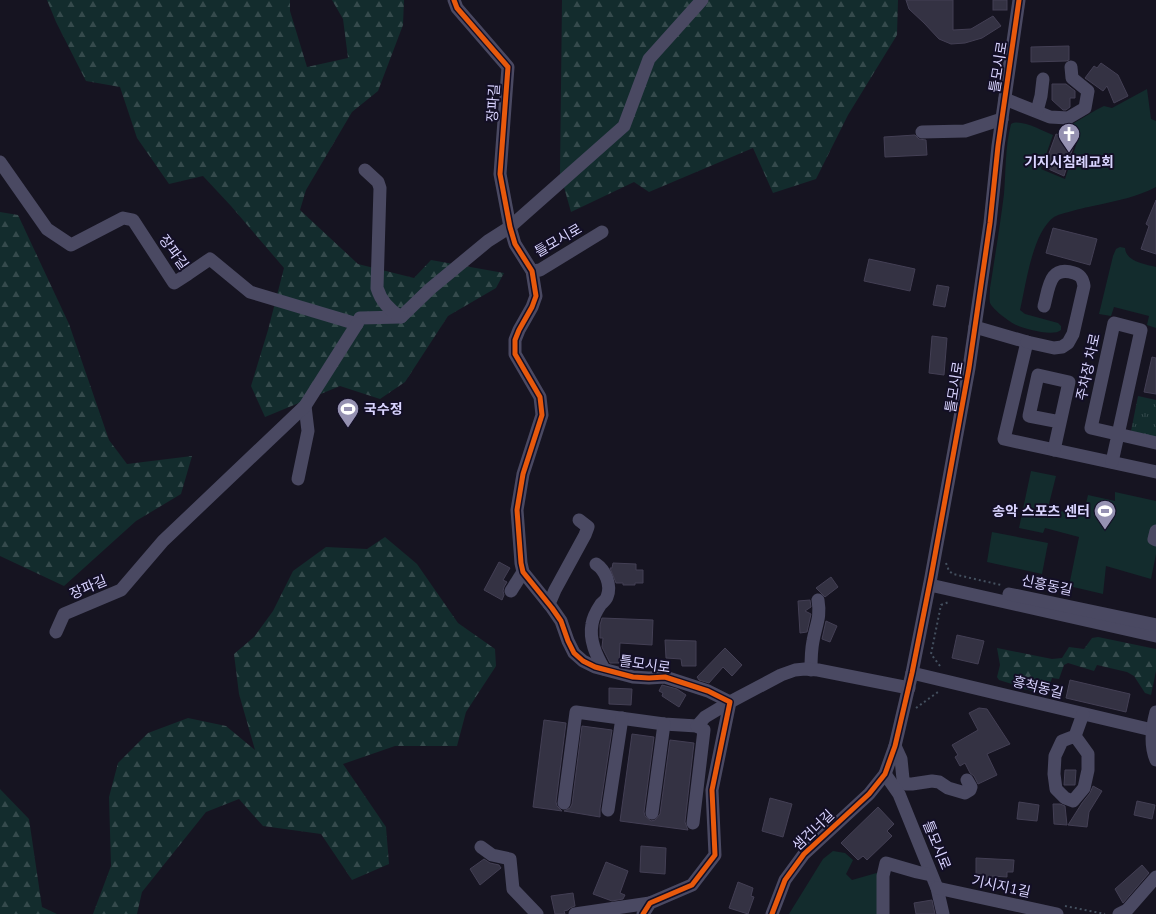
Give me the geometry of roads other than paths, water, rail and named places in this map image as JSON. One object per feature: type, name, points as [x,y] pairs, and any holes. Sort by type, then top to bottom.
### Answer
[{"type":"street","name":"장파길","points":[[454,0],[457,8],[508,67],[500,174],[510,227],[515,244],[532,271]]},
{"type":"street","points":[[357,324],[360,318],[401,317],[430,288],[488,241],[510,227],[624,126],[649,60],[702,0]]},
{"type":"street","name":"틀모시로","points":[[943,914],[937,888],[899,794],[885,774],[895,746],[909,688],[931,581],[961,420],[1019,0]]},
{"type":"street","points":[[1005,99],[1050,116],[1068,118],[1086,108],[1088,91],[1072,78],[1071,67]]},
{"type":"street","points":[[1037,111],[1044,79]]},
{"type":"street","points":[[922,132],[965,131],[1002,119]]},
{"type":"street","name":"장파길","points":[[0,162],[47,229],[71,245],[123,218],[133,220],[174,283],[210,259],[250,292],[357,324],[305,406],[163,541],[121,590],[64,614],[56,632]]},
{"type":"street","points":[[365,170],[378,182],[380,188],[377,288],[380,297],[391,312],[401,317]]},
{"type":"street","name":"틀모시로","points":[[602,232],[540,270],[532,271],[536,296],[515,340],[516,354],[540,397],[542,415],[523,474],[517,510],[521,563],[524,572],[561,621],[568,641],[574,652],[583,661],[604,669],[633,677],[665,677],[708,691],[730,702]]},
{"type":"street","points":[[975,327],[1027,342],[1054,348],[1062,347],[1068,343],[1073,334],[1084,286],[1083,279],[1078,274],[1069,272],[1061,271],[1054,275],[1050,282],[1044,306]]},
{"type":"street","name":"주차장 차로","points":[[1112,462],[1118,434],[1141,330],[1114,323],[1090,428],[1118,434],[1156,443]]},
{"type":"street","points":[[1027,342],[1004,439],[1156,472]]},
{"type":"street","points":[[298,479],[308,430],[305,406]]},
{"type":"street","points":[[1054,450],[1060,422]]},
{"type":"street","points":[[549,604],[588,527],[579,520]]},
{"type":"street","points":[[1156,531],[1154,540],[1156,540]]},
{"type":"street","points":[[596,564],[602,569],[607,580],[608,590],[607,597],[594,615],[591,637],[594,648],[604,669]]},
{"type":"street","points":[[511,591],[524,572]]},
{"type":"street","points":[[931,581],[1156,636]]},
{"type":"street","name":"신흥동길","points":[[931,581],[1156,625]]},
{"type":"street","points":[[811,670],[811,654],[820,612],[818,600]]},
{"type":"street","points":[[697,726],[705,717],[730,702],[781,675],[795,670],[811,670],[833,673],[909,688]]},
{"type":"street","name":"흥척동길","points":[[912,673],[1154,731]]},
{"type":"street","points":[[575,914],[646,908],[692,886],[715,855],[712,790],[730,702]]},
{"type":"street","points":[[564,803],[576,712],[664,724],[697,726],[704,730],[692,823]]},
{"type":"street","points":[[1156,712],[1153,753],[1156,760]]},
{"type":"street","points":[[1076,736],[1083,714]]},
{"type":"street","points":[[608,810],[622,718]]},
{"type":"street","points":[[652,813],[664,724]]},
{"type":"street","points":[[895,746],[901,759],[903,780],[906,784],[918,784],[932,781],[939,782],[948,788],[965,793],[970,790],[971,787],[967,780]]},
{"type":"street","name":"샘건너길","points":[[772,914],[785,880],[804,854],[828,830],[869,794],[885,774]]},
{"type":"street","points":[[481,847],[492,855],[510,859],[513,889],[537,914]]},
{"type":"street","points":[[883,914],[883,876],[886,863],[931,875]]},
{"type":"street","points":[[1119,914],[1127,910],[1156,877]]},
{"type":"street","name":"기시지1길","points":[[937,888],[1061,910]]},
{"type":"place","name":"기지시침례교회","points":[[1069,154]]},
{"type":"place","name":"국수정","points":[[348,428]]},
{"type":"place","name":"송악 스포츠 센터","points":[[1105,530]]}]
